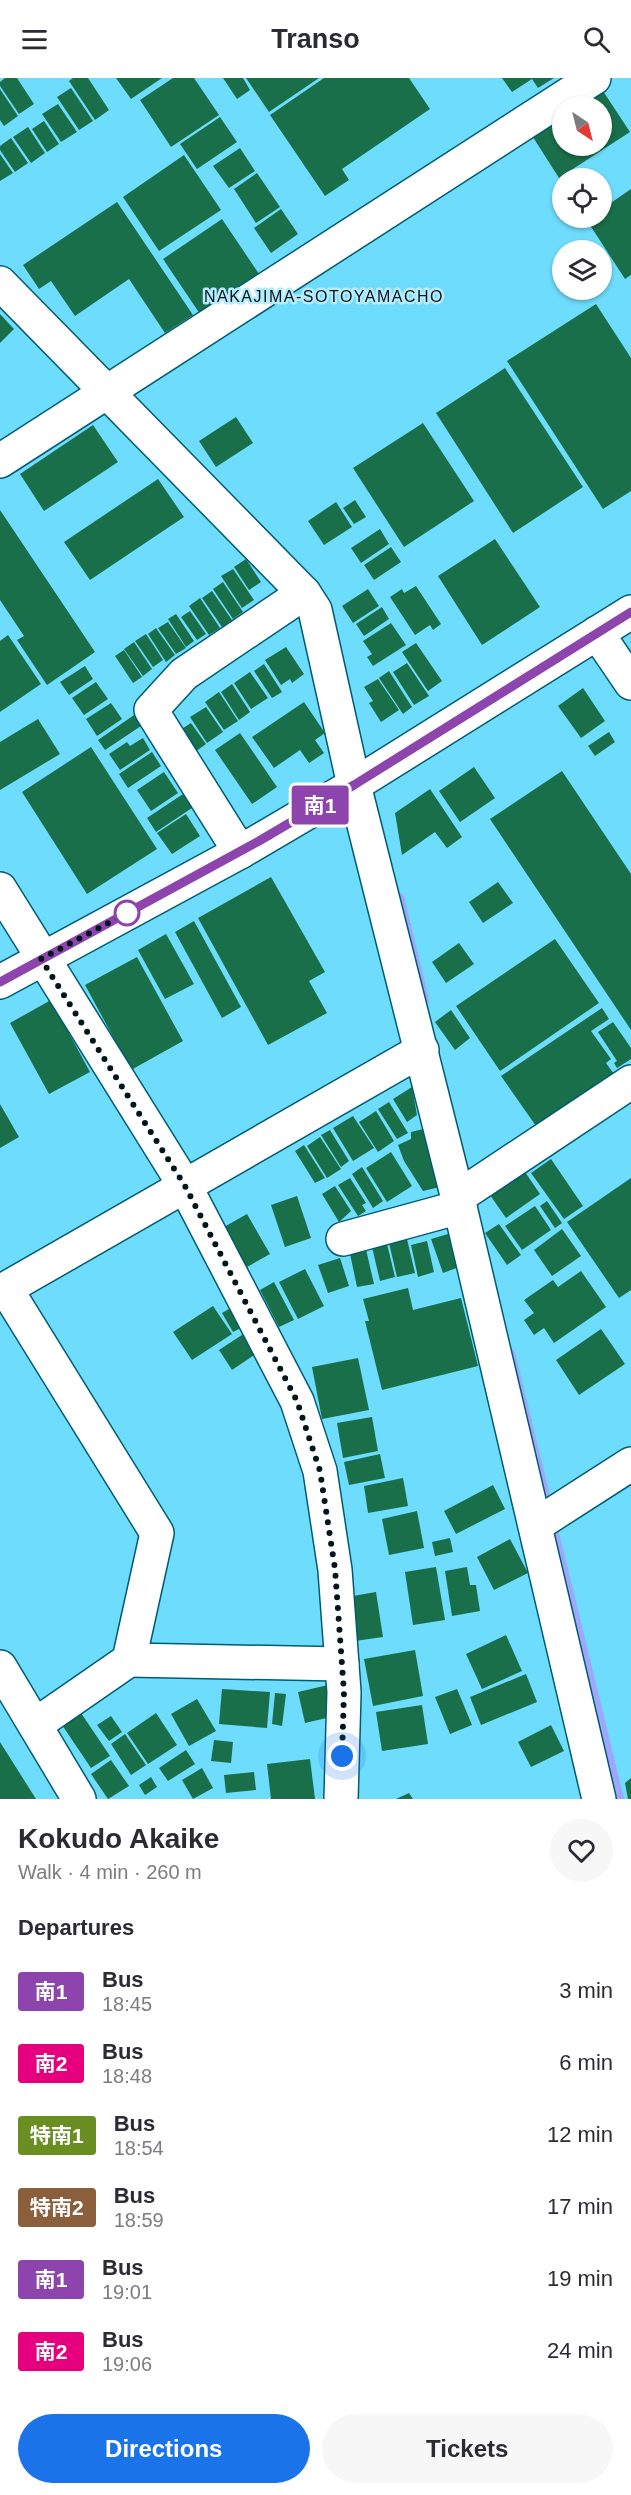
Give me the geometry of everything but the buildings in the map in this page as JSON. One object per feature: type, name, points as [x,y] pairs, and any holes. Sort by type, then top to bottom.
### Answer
[{"type":"street","points":[[0,462],[594,78]]},
{"type":"street","points":[[0,283],[304,593],[315,610],[354,785],[459,1202],[599,1799]]},
{"type":"street","points":[[240,852],[151,710],[184,674],[304,593]]},
{"type":"street","points":[[0,982],[240,852],[354,785],[631,612]]},
{"type":"street","points":[[597,633],[631,683]]},
{"type":"street","points":[[0,888],[41,959],[185,1186],[297,1401],[320,1471],[335,1569],[342,1664],[341,1799]]},
{"type":"street","points":[[129,1660],[157,1533],[3,1291],[422,1050]]},
{"type":"street","points":[[343,1239],[459,1202],[631,1082]]},
{"type":"street","points":[[536,1526],[631,1464]]},
{"type":"street","points":[[34,1725],[129,1660],[342,1664]]},
{"type":"street","points":[[0,1667],[79,1799]]},
{"type":"shaded area","points":[[0,78],[631,78],[631,1799],[0,1799]]},
{"type":"waterway","points":[[400,897],[425,1000]]},
{"type":"waterway","points":[[511,1353],[547,1500]]},
{"type":"waterway","points":[[556,1537],[620,1799]]},
{"type":"bus line","name":"南1","points":[[0,982],[259,841],[354,785],[631,612]]},
{"type":"district","name":"NAKAJIMA-SOTOYAMACHO","points":[[324,296]]},
{"type":"route","points":[[127,913],[41,959],[185,1186],[297,1401],[320,1471],[335,1569],[344,1692],[342,1756]]}]
